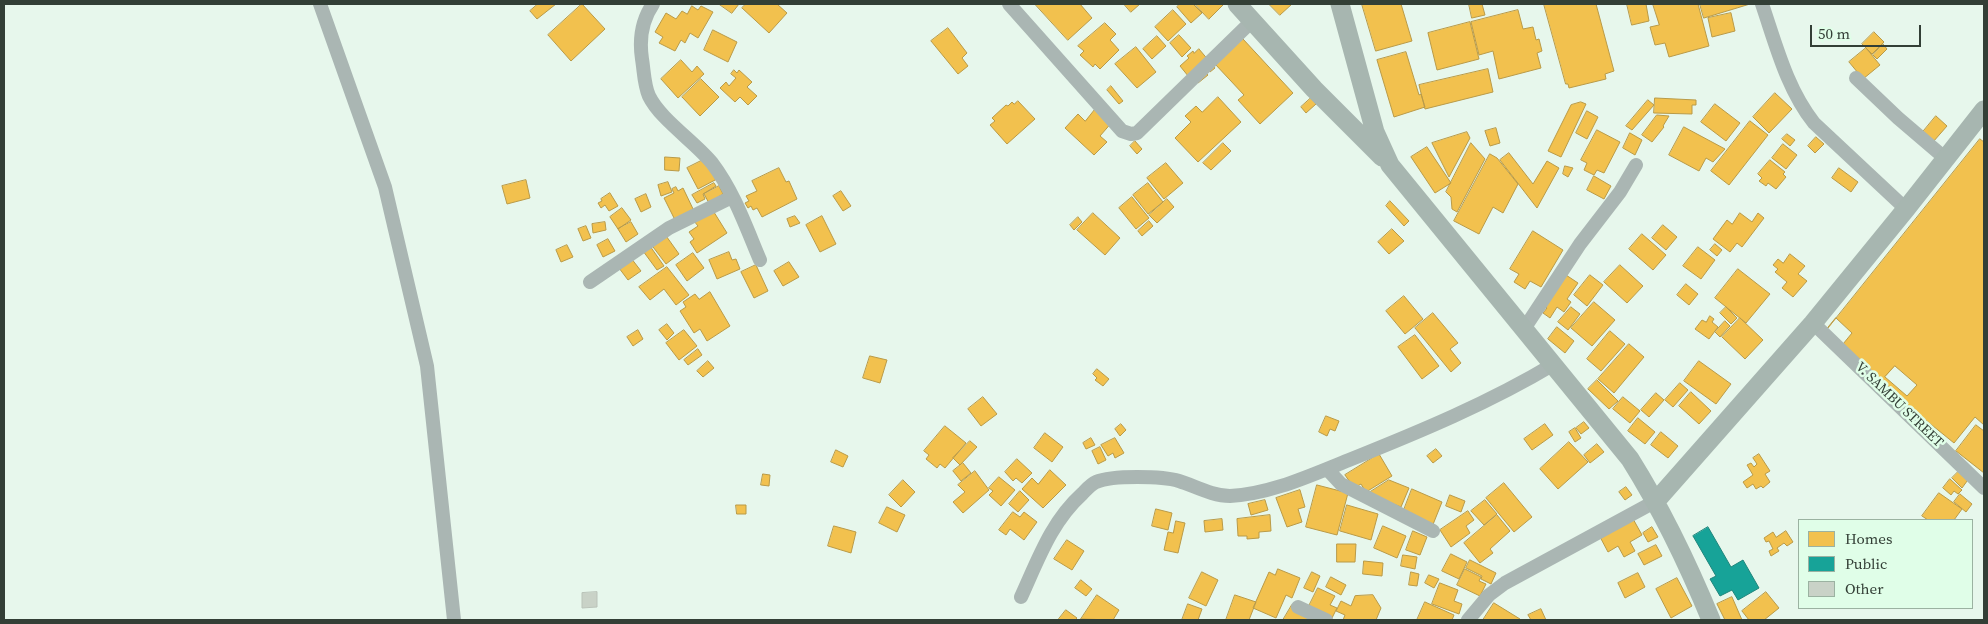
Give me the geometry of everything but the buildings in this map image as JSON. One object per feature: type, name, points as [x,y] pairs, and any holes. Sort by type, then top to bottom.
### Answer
[{"type":"main road","points":[[1237,4],[1314,89],[1390,165],[1630,459],[1656,501],[1693,577],[1710,620]]},
{"type":"main road","points":[[1340,4],[1375,132],[1390,165]]},
{"type":"main road","points":[[1656,501],[1813,323],[1984,110]]},
{"type":"street","points":[[320,4],[385,187],[427,366],[454,620]]},
{"type":"street","points":[[653,4],[643,26],[640,44],[649,96],[661,113],[694,143],[713,164],[732,196],[760,260]]},
{"type":"street","points":[[1009,4],[1122,131],[1130,134],[1137,133],[1252,20]]},
{"type":"street","points":[[1762,4],[1793,92],[1802,108],[1814,123],[1906,209]]},
{"type":"street","points":[[1856,78],[1898,118],[1946,159]]},
{"type":"street","points":[[1524,328],[1580,244],[1620,192],[1636,165]]},
{"type":"street","points":[[590,282],[669,228],[732,196]]},
{"type":"street","name":"V. SAMBU STREET","points":[[1813,323],[1984,488]]},
{"type":"street","points":[[1021,598],[1047,538],[1075,501],[1095,482],[1115,478],[1177,480],[1213,493],[1228,496],[1283,486],[1418,433],[1517,386],[1554,364]]},
{"type":"street","points":[[1327,469],[1341,484],[1433,531]]},
{"type":"street","points":[[1468,620],[1489,595],[1505,583],[1656,501]]},
{"type":"street","points":[[1298,607],[1326,620]]}]
